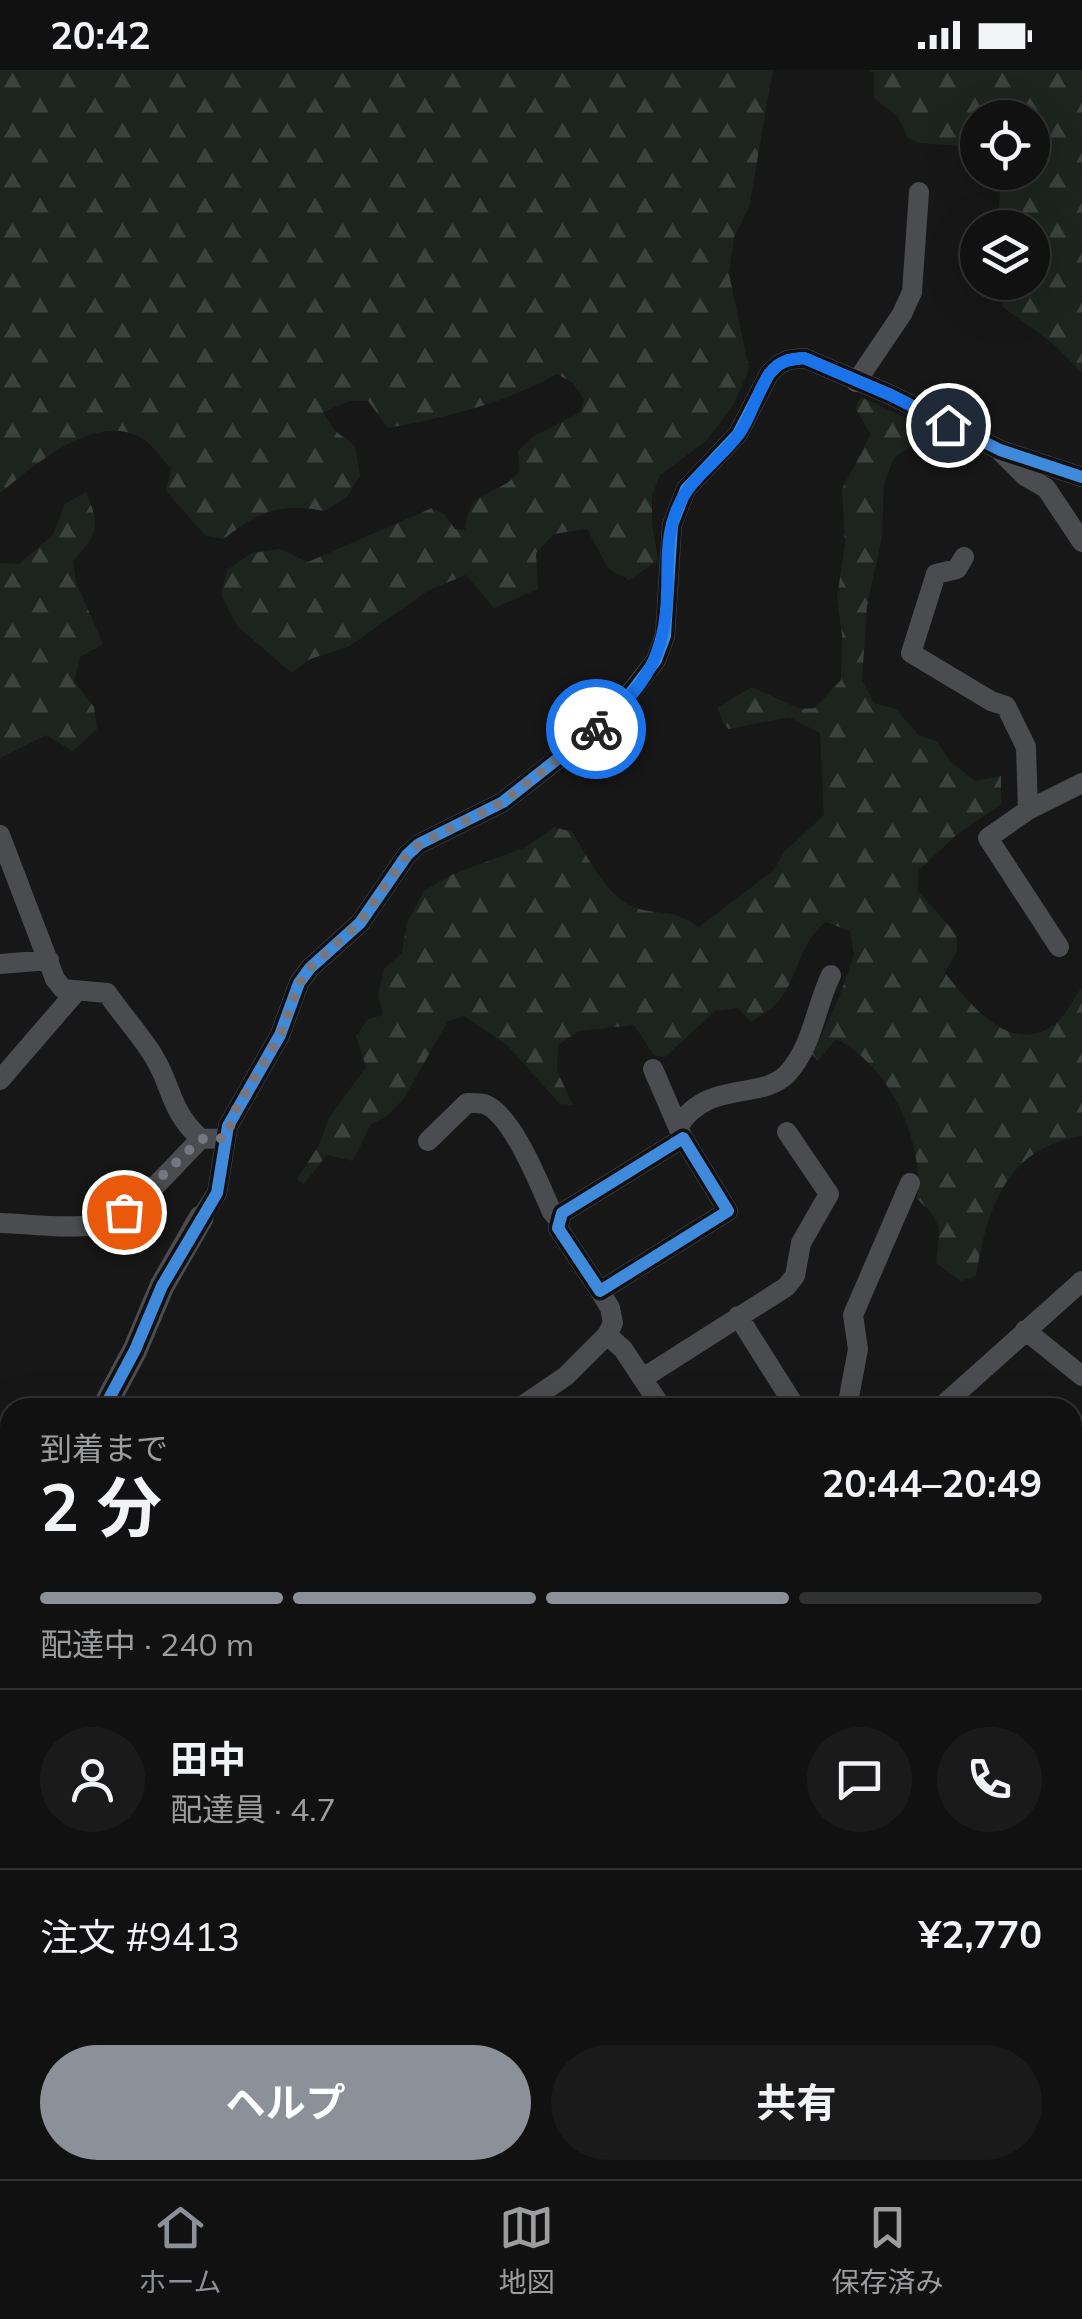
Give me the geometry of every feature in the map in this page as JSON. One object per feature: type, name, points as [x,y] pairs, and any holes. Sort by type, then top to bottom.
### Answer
[{"type":"street","points":[[856,382],[902,314],[912,292],[918,192]]},
{"type":"street","points":[[109,1398],[162,1286],[217,1193],[226,1138],[237,1107],[280,1036],[299,984],[310,968],[360,922],[407,855],[420,844],[503,802],[613,715],[656,660],[665,636],[672,525],[686,489],[738,434],[769,374],[788,360],[804,358],[1000,450],[1082,476]]},
{"type":"street","points":[[1000,450],[1025,476],[1046,488],[1082,542]]},
{"type":"street","points":[[964,557],[957,569],[936,574],[911,652],[991,701],[1006,706],[1026,747],[1028,810]]},
{"type":"street","points":[[1059,947],[988,838],[1028,810],[1082,783]]},
{"type":"street","points":[[0,835],[27,910],[63,989],[108,993],[156,1059],[172,1104],[201,1139]]},
{"type":"street","points":[[0,964],[52,969]]},
{"type":"street","points":[[34,1041],[52,969]]},
{"type":"street","points":[[558,1219],[680,1132],[685,1115],[706,1100],[774,1082],[786,1075],[814,1030],[820,998],[832,976]]},
{"type":"street","points":[[0,1080],[76,992]]},
{"type":"street","points":[[600,1291],[728,1211],[680,1132],[653,1069]]},
{"type":"street","points":[[428,1141],[468,1103],[483,1103],[490,1108],[513,1132],[558,1219],[558,1228],[610,1308],[613,1323],[607,1335],[566,1376],[534,1398]]},
{"type":"street","points":[[643,1378],[786,1288],[795,1276],[801,1242],[829,1194],[787,1132]]},
{"type":"street","points":[[0,1223],[94,1225],[110,1220],[138,1200],[201,1139],[226,1138]]},
{"type":"street","points":[[850,1398],[858,1349],[853,1315],[910,1183]]},
{"type":"street","points":[[951,1398],[1082,1281]]},
{"type":"street","points":[[738,1316],[790,1398]]},
{"type":"street","points":[[1025,1330],[1082,1376]]},
{"type":"street","points":[[607,1335],[623,1349],[656,1398]]},
{"type":"green space","points":[[0,70],[773,70],[749,207],[734,237],[729,274],[749,369],[734,404],[706,441],[660,475],[652,495],[658,560],[629,580],[608,568],[587,529],[554,534],[536,553],[538,589],[494,608],[466,575],[429,590],[348,647],[310,659],[292,673],[237,626],[221,594],[227,570],[252,553],[280,549],[308,562],[432,508],[444,514],[455,529],[465,530],[478,499],[520,471],[518,451],[534,436],[579,413],[584,400],[573,383],[557,374],[475,408],[388,428],[368,401],[349,401],[323,412],[334,430],[355,446],[360,476],[347,497],[324,511],[295,508],[270,512],[224,539],[206,536],[166,491],[171,469],[151,446],[138,436],[121,431],[83,437],[64,446],[0,493]]},
{"type":"green space","points":[[868,70],[1082,70],[1082,373],[1055,345],[1003,307],[1001,300],[1050,300],[1050,210],[999,210],[1000,190],[1050,190],[1050,100],[960,100],[960,146],[920,143],[908,138],[898,117],[874,98],[874,73]]},
{"type":"green space","points":[[861,397],[904,417],[919,440],[894,458],[884,483],[882,536],[867,606],[862,680],[874,703],[896,709],[918,735],[936,741],[953,764],[975,781],[1001,776],[1001,804],[954,837],[919,870],[917,890],[957,935],[957,951],[945,973],[978,1011],[1006,1031],[1021,1035],[1037,1033],[1053,1025],[1082,987],[1082,1136],[1034,1154],[1004,1185],[986,1228],[976,1276],[961,1281],[936,1263],[938,1227],[917,1199],[915,1153],[900,1107],[873,1067],[836,1039],[818,1061],[812,1054],[854,955],[850,931],[826,922],[810,939],[777,1003],[751,1022],[738,1008],[715,1011],[665,1057],[654,1055],[634,1025],[579,1031],[558,1045],[557,1071],[573,1105],[560,1104],[508,1046],[464,1016],[448,1021],[404,1098],[387,1116],[371,1124],[353,1161],[327,1155],[304,1184],[297,1179],[319,1145],[329,1118],[366,1067],[356,1036],[368,1019],[383,1015],[378,995],[384,969],[402,953],[407,923],[424,891],[453,874],[526,847],[554,827],[572,832],[597,873],[622,900],[640,909],[679,916],[699,927],[774,870],[784,852],[824,815],[820,733],[789,717],[729,729],[722,722],[718,707],[752,687],[800,709],[815,708],[841,680],[842,635],[837,598],[845,544],[842,489],[871,434],[855,408]]},
{"type":"green space","points":[[86,492],[94,514],[94,529],[73,561],[76,582],[103,644],[80,657],[74,681],[94,707],[97,729],[73,751],[46,735],[0,758],[0,563],[19,564],[53,535],[65,504]]},
{"type":"cycle path","points":[[109,1398],[162,1286],[217,1193],[228,1126],[280,1035],[299,983],[360,923],[407,855],[419,844],[503,802],[613,715],[637,685],[656,660],[665,636],[672,525],[686,489],[738,434],[769,374],[778,365],[804,358],[891,395],[1000,450],[1082,477]]},
{"type":"cycle path","points":[[683,1138],[728,1211],[600,1291],[558,1228],[562,1213],[683,1138]]},
{"type":"way so far","points":[[124,1212],[201,1139],[226,1138],[237,1107],[280,1036],[299,984],[310,968],[347,937],[372,908],[407,855],[420,844],[503,802],[596,729]]},
{"type":"route","points":[[596,729],[613,715],[656,660],[665,636],[672,525],[686,489],[738,434],[769,374],[778,365],[804,358],[948,425]]}]
